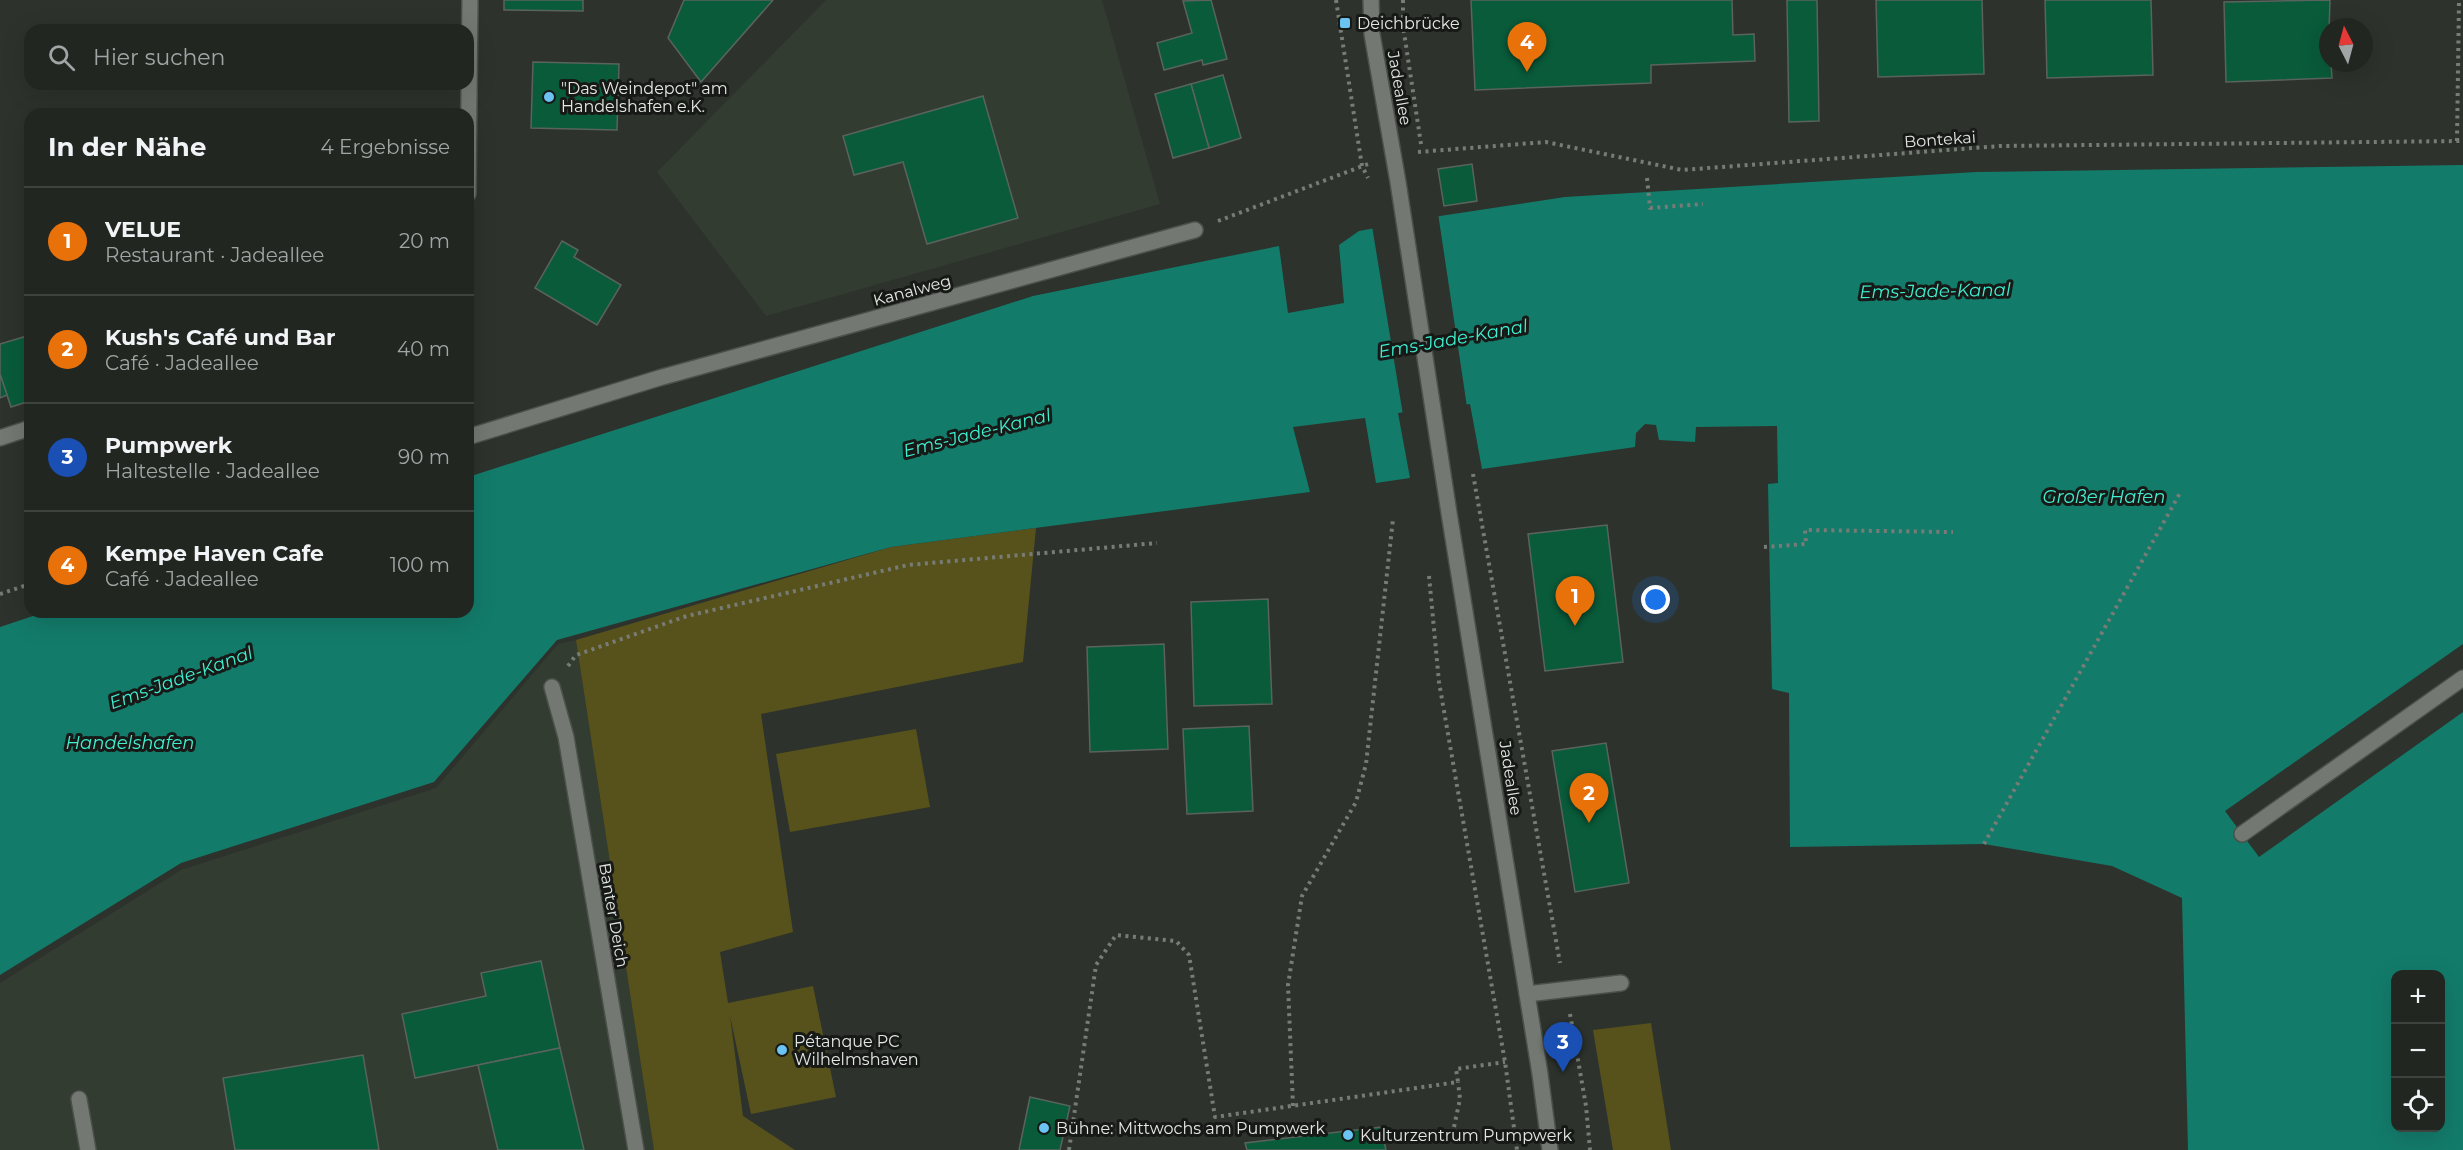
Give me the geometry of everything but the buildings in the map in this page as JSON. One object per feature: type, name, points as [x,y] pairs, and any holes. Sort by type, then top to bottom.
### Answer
[{"type":"street","points":[[470,0],[470,24]]},
{"type":"street","name":"Jadeallee","points":[[1371,0],[1372,34],[1398,182],[1550,1150]]},
{"type":"street","points":[[469,90],[469,108]]},
{"type":"street","name":"Kanalweg","points":[[474,435],[659,378],[1195,230]]},
{"type":"street","points":[[0,438],[24,430]]},
{"type":"street","points":[[2242,834],[2463,678]]},
{"type":"street","name":"Banter Deich","points":[[552,687],[566,736],[636,1150]]},
{"type":"street","points":[[1527,994],[1621,982]]},
{"type":"street","points":[[79,1099],[88,1150]]},
{"type":"path","points":[[1195,230],[1362,166],[1336,0]]},
{"type":"path","points":[[1403,0],[1403,26],[1424,162]]},
{"type":"path","points":[[2457,141],[2459,0]]},
{"type":"path","name":"Bontekai","points":[[1423,152],[1546,142],[1682,170],[2000,146],[2463,141]]},
{"type":"path","points":[[1647,178],[1650,208],[1703,204]]},
{"type":"path","points":[[1471,463],[1586,1106],[1590,1150]]},
{"type":"path","points":[[1984,844],[2180,493]]},
{"type":"path","points":[[1293,1106],[1288,985],[1302,896],[1356,802],[1366,764],[1393,519]]},
{"type":"path","points":[[1764,547],[1806,544],[1805,530],[1953,532]]},
{"type":"path","points":[[552,687],[576,655],[687,616],[908,565],[1157,543]]},
{"type":"path","points":[[1429,575],[1439,682],[1505,1062],[1518,1150]]},
{"type":"path","points":[[0,594],[24,586]]},
{"type":"path","points":[[1069,1150],[1096,964],[1116,935],[1176,940],[1189,955],[1215,1117],[1458,1082]]},
{"type":"path","points":[[1454,1127],[1460,1099],[1456,1069],[1505,1062]]},
{"type":"shaded area","points":[[826,0],[1102,0],[1160,204],[766,316],[657,172]]},
{"type":"shaded area","points":[[1036,528],[1023,662],[761,714],[793,932],[720,952],[728,1003],[813,986],[836,1097],[751,1114],[730,1016],[743,1116],[795,1150],[654,1150],[576,640],[891,547]]},
{"type":"shaded area","points":[[576,640],[654,1150],[0,1150],[0,983],[181,870],[436,788],[558,644]]},
{"type":"shaded area","points":[[916,729],[930,807],[790,832],[776,754]]},
{"type":"shaded area","points":[[1651,1023],[1671,1150],[1613,1150],[1593,1030]]},
{"type":"water","name":"Großer Hafen","points":[[2463,165],[2463,644],[2225,811],[2259,857],[2463,712],[2463,1150],[2188,1150],[2182,898],[2112,866],[1984,844],[1790,847],[1789,693],[1772,689],[1768,484],[1778,483],[1777,426],[1696,427],[1695,442],[1659,440],[1656,425],[1645,424],[1636,433],[1635,447],[1482,469],[1470,404],[1398,413],[1410,478],[1376,483],[1365,418],[1293,427],[1310,492],[891,547],[557,640],[434,782],[181,863],[0,975],[0,627],[27,618],[474,618],[474,475],[1033,296],[1279,246],[1288,313],[1344,303],[1339,245],[1359,231],[1565,197],[1976,172]]},
{"type":"pier","points":[[1438,213],[1467,407],[1403,415],[1372,226]]},
{"type":"place","name":"Deichbrücke","points":[[1345,23]]},
{"type":"place","name":"Kempe Haven Cafe","points":[[1527,72]]},
{"type":"place","name":"\"Das Weindepot\" am Handelshafen e.K.","points":[[549,97]]},
{"type":"place","name":"VELUE","points":[[1575,626]]},
{"type":"place","name":"Kush's Café und Bar","points":[[1589,823]]},
{"type":"place","name":"Pétanque PC Wilhelmshaven","points":[[782,1050]]},
{"type":"place","name":"Pumpwerk","points":[[1563,1072]]},
{"type":"place","name":"Bühne: Mittwochs am Pumpwerk","points":[[1044,1128]]},
{"type":"place","name":"Kulturzentrum Pumpwerk","points":[[1348,1135]]},
{"type":"water label","name":"Ems-Jade-Kanal","points":[[1935,291]]},
{"type":"water label","name":"Ems-Jade-Kanal","points":[[1453,339]]},
{"type":"water label","name":"Ems-Jade-Kanal","points":[[977,433]]},
{"type":"water label","name":"Ems-Jade-Kanal","points":[[181,678]]},
{"type":"water label","name":"Handelshafen","points":[[130,743]]}]
